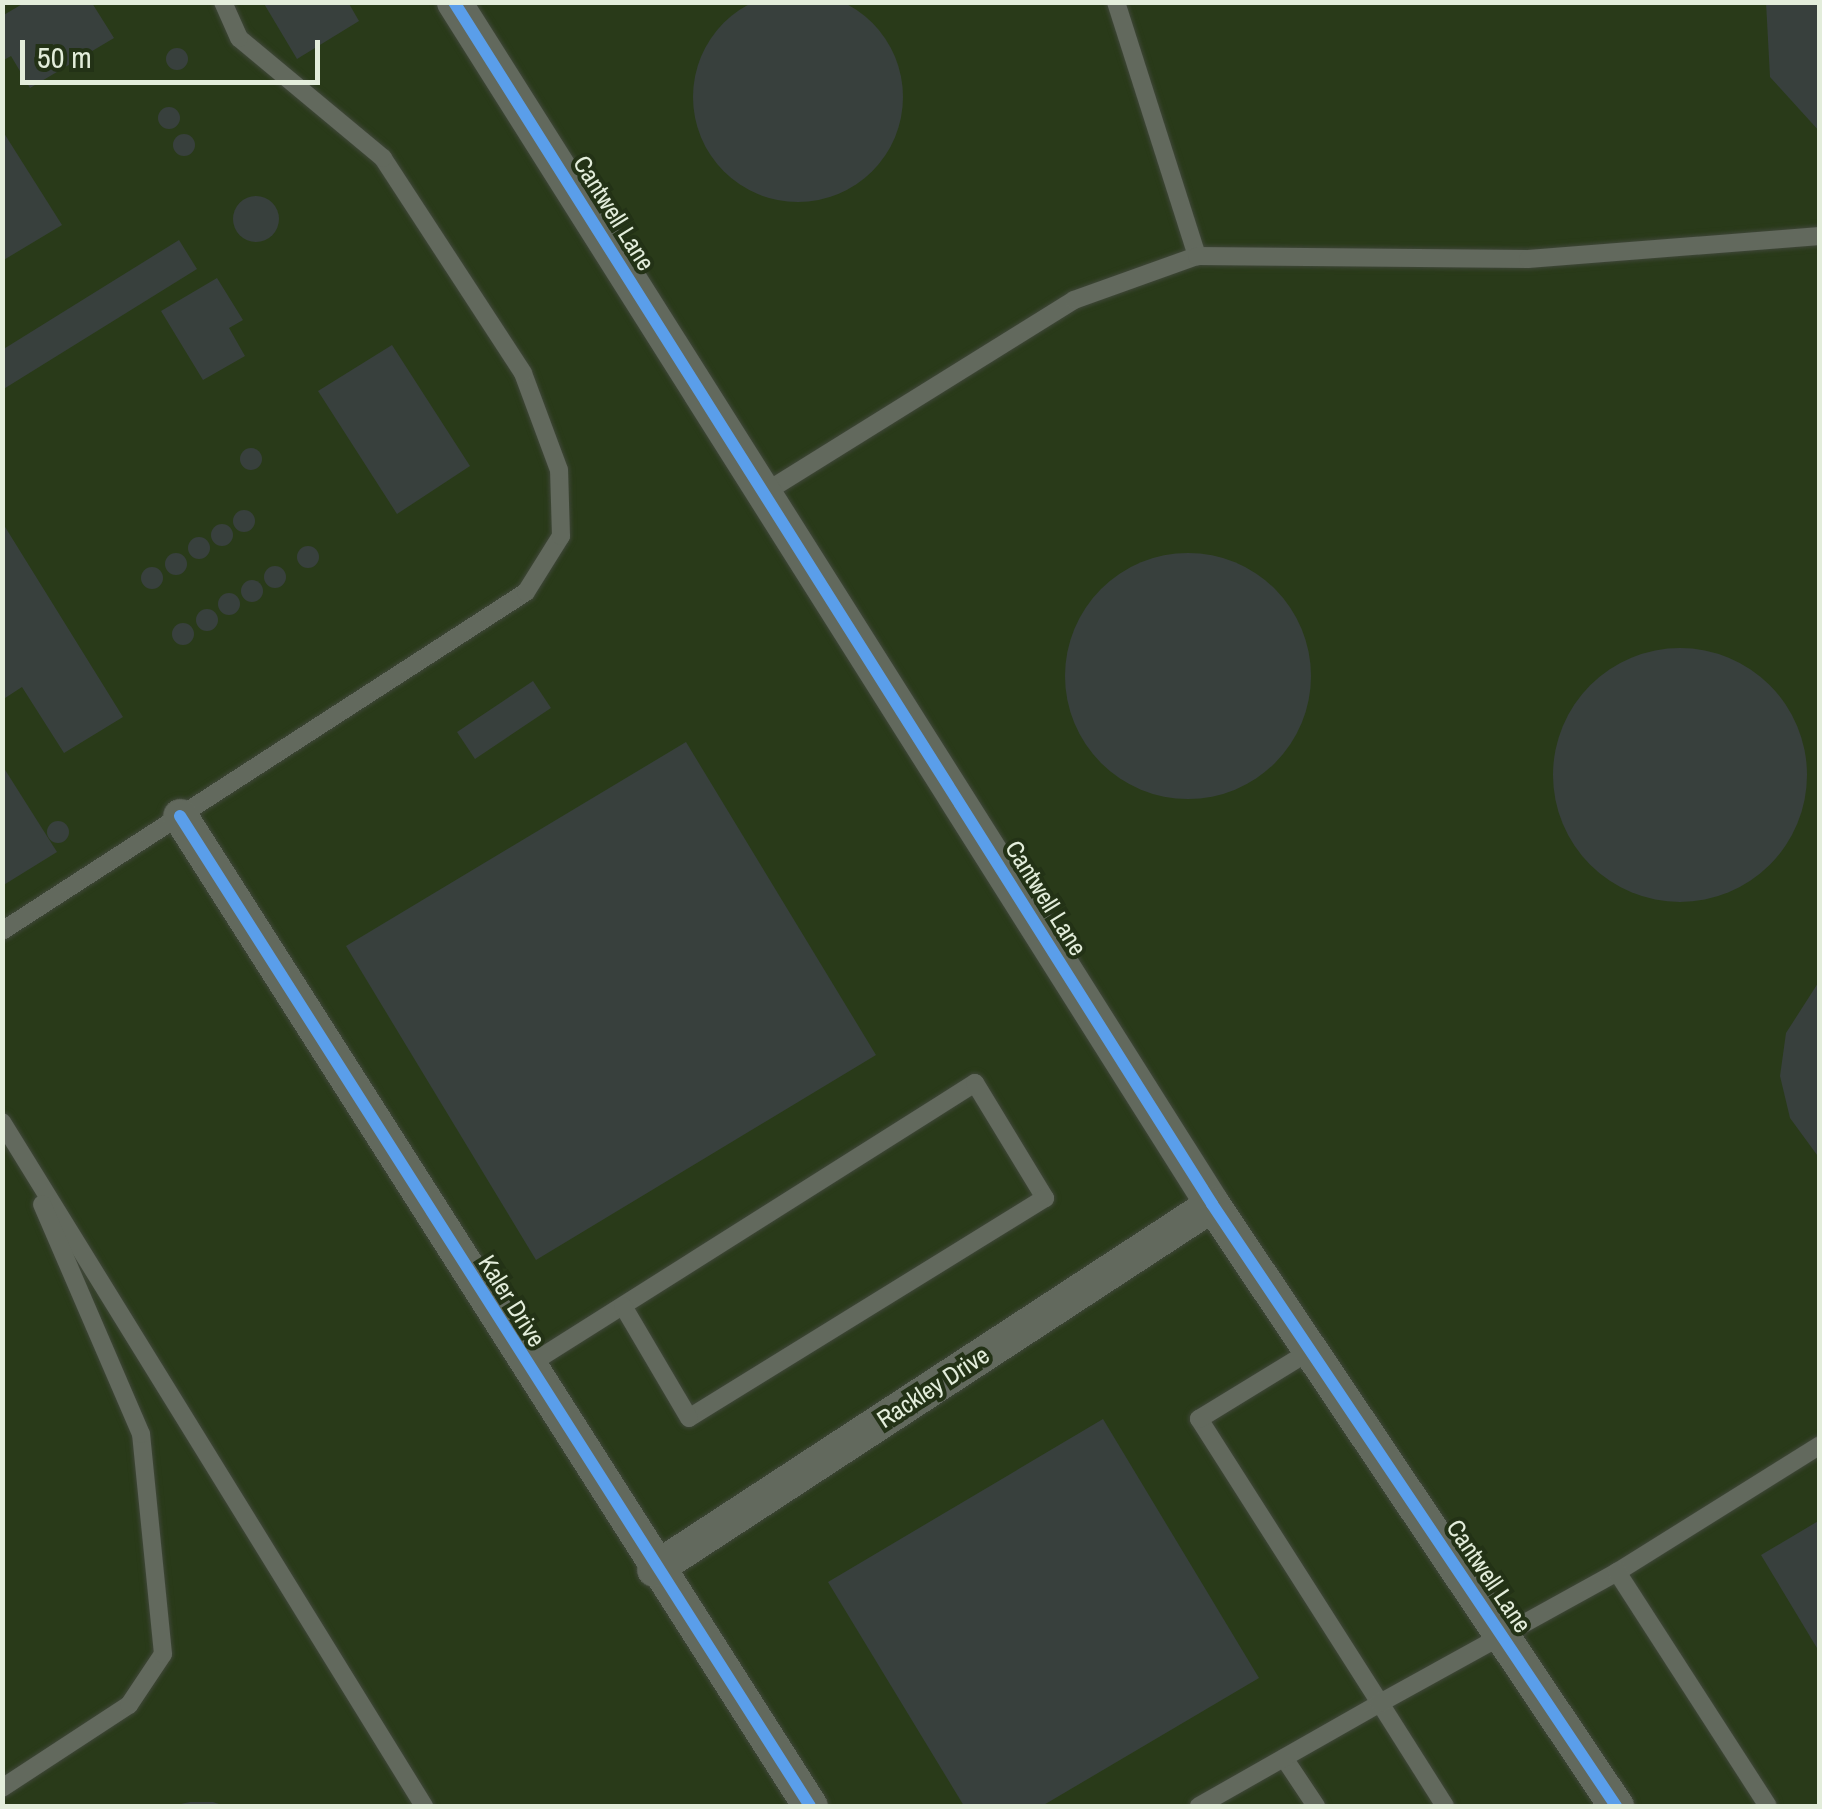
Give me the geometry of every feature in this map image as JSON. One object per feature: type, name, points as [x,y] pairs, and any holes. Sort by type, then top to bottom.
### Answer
[{"type":"street","name":"Cantwell Lane","points":[[454,2],[1212,1204],[1616,1806]]},
{"type":"street","name":"Kaler Drive","points":[[180,816],[654,1569],[810,1806]]},
{"type":"street","name":"Rackley Drive","points":[[654,1569],[1212,1204]]},
{"type":"lane","points":[[2,931],[526,592],[561,536],[559,470],[524,373],[383,158],[239,38],[223,2]]},
{"type":"lane","points":[[1116,2],[1197,256]]},
{"type":"lane","points":[[764,492],[1074,300],[1197,256],[1528,259],[1820,236]]},
{"type":"lane","points":[[527,1367],[623,1306],[975,1083],[1045,1198],[688,1418],[623,1306]]},
{"type":"lane","points":[[2,1122],[424,1806]]},
{"type":"lane","points":[[2,1788],[129,1706],[164,1654],[141,1434],[17,1146]]},
{"type":"lane","points":[[1310,1351],[1200,1419],[1445,1806]]},
{"type":"lane","points":[[1199,1806],[1500,1632],[1617,1572],[1820,1445]]},
{"type":"lane","points":[[1617,1572],[1768,1806]]},
{"type":"lane","points":[[1284,1758],[1316,1806]]},
{"type":"shaded area","points":[[3,3],[1819,3],[1819,1806],[3,1806]]},
{"type":"building","points":[[798,-8],[838,0],[873,22],[895,57],[903,97],[895,137],[873,172],[838,194],[798,202],[758,194],[723,172],[701,137],[693,97],[701,57],[723,22],[758,0]]},
{"type":"building","points":[[263,2],[348,2],[359,21],[297,59]]},
{"type":"building","points":[[1766,2],[1820,2],[1820,132],[1770,77]]},
{"type":"building","points":[[24,3],[92,3],[114,38],[30,88],[11,56],[2,61],[2,16]]},
{"type":"building","points":[[177,48],[185,51],[185,67],[177,70],[169,67],[166,59],[169,51]]},
{"type":"building","points":[[169,107],[177,110],[177,126],[169,129],[161,126],[158,118],[161,110]]},
{"type":"building","points":[[2,130],[62,225],[2,261]]},
{"type":"building","points":[[184,134],[192,137],[192,153],[184,156],[176,153],[173,145],[176,137]]},
{"type":"building","points":[[256,196],[272,203],[279,219],[272,235],[256,242],[240,235],[233,219],[240,203]]},
{"type":"building","points":[[179,240],[197,269],[2,390],[2,350]]},
{"type":"building","points":[[217,278],[243,320],[229,328],[245,356],[203,380],[161,311]]},
{"type":"building","points":[[392,345],[470,466],[397,514],[318,391]]},
{"type":"building","points":[[251,448],[259,451],[259,467],[251,470],[243,467],[240,459],[243,451]]},
{"type":"building","points":[[244,510],[252,513],[252,529],[244,532],[236,529],[233,521],[236,513]]},
{"type":"building","points":[[2,522],[123,717],[64,753],[22,687],[2,700]]},
{"type":"building","points":[[222,524],[230,527],[230,543],[222,546],[214,543],[211,535],[214,527]]},
{"type":"building","points":[[199,537],[207,540],[207,556],[199,559],[191,556],[188,548],[191,540]]},
{"type":"building","points":[[308,546],[316,549],[316,565],[308,568],[300,565],[297,557],[300,549]]},
{"type":"building","points":[[176,553],[184,556],[184,572],[176,575],[168,572],[165,564],[168,556]]},
{"type":"building","points":[[1188,553],[1235,562],[1257,573],[1275,589],[1291,607],[1302,629],[1311,676],[1302,723],[1291,745],[1275,763],[1257,779],[1235,790],[1188,799],[1141,790],[1119,779],[1101,763],[1085,745],[1074,723],[1065,676],[1074,629],[1085,607],[1101,589],[1119,573],[1141,562]]},
{"type":"building","points":[[275,566],[283,569],[283,585],[275,588],[267,585],[264,577],[267,569]]},
{"type":"building","points":[[152,567],[160,570],[160,586],[152,589],[144,586],[141,578],[144,570]]},
{"type":"building","points":[[252,580],[260,583],[260,599],[252,602],[244,599],[241,591],[244,583]]},
{"type":"building","points":[[229,593],[237,596],[237,612],[229,615],[221,612],[218,604],[221,596]]},
{"type":"building","points":[[207,609],[215,612],[215,628],[207,631],[199,628],[196,620],[199,612]]},
{"type":"building","points":[[183,623],[191,626],[191,642],[183,645],[175,642],[172,634],[175,626]]},
{"type":"building","points":[[1680,648],[1729,658],[1770,685],[1797,726],[1807,775],[1797,824],[1770,865],[1729,892],[1680,902],[1631,892],[1590,865],[1563,824],[1553,775],[1563,726],[1590,685],[1631,658]]},
{"type":"building","points":[[533,681],[551,708],[475,759],[457,732]]},
{"type":"building","points":[[686,742],[876,1055],[536,1260],[346,946]]},
{"type":"building","points":[[2,765],[57,852],[2,886]]},
{"type":"building","points":[[58,821],[66,824],[66,840],[58,843],[50,840],[47,832],[50,824]]},
{"type":"building","points":[[1820,980],[1820,1159],[1790,1118],[1780,1076],[1786,1033]]},
{"type":"building","points":[[1103,1419],[1259,1678],[1042,1806],[964,1806],[828,1582]]},
{"type":"building","points":[[1820,1520],[1820,1653],[1761,1555]]},
{"type":"building","points":[[213,1802],[225,1806],[172,1806]]},
{"type":"cycle path","points":[[454,2],[1212,1204],[1616,1806]]},
{"type":"cycle path","points":[[180,816],[810,1806]]}]
